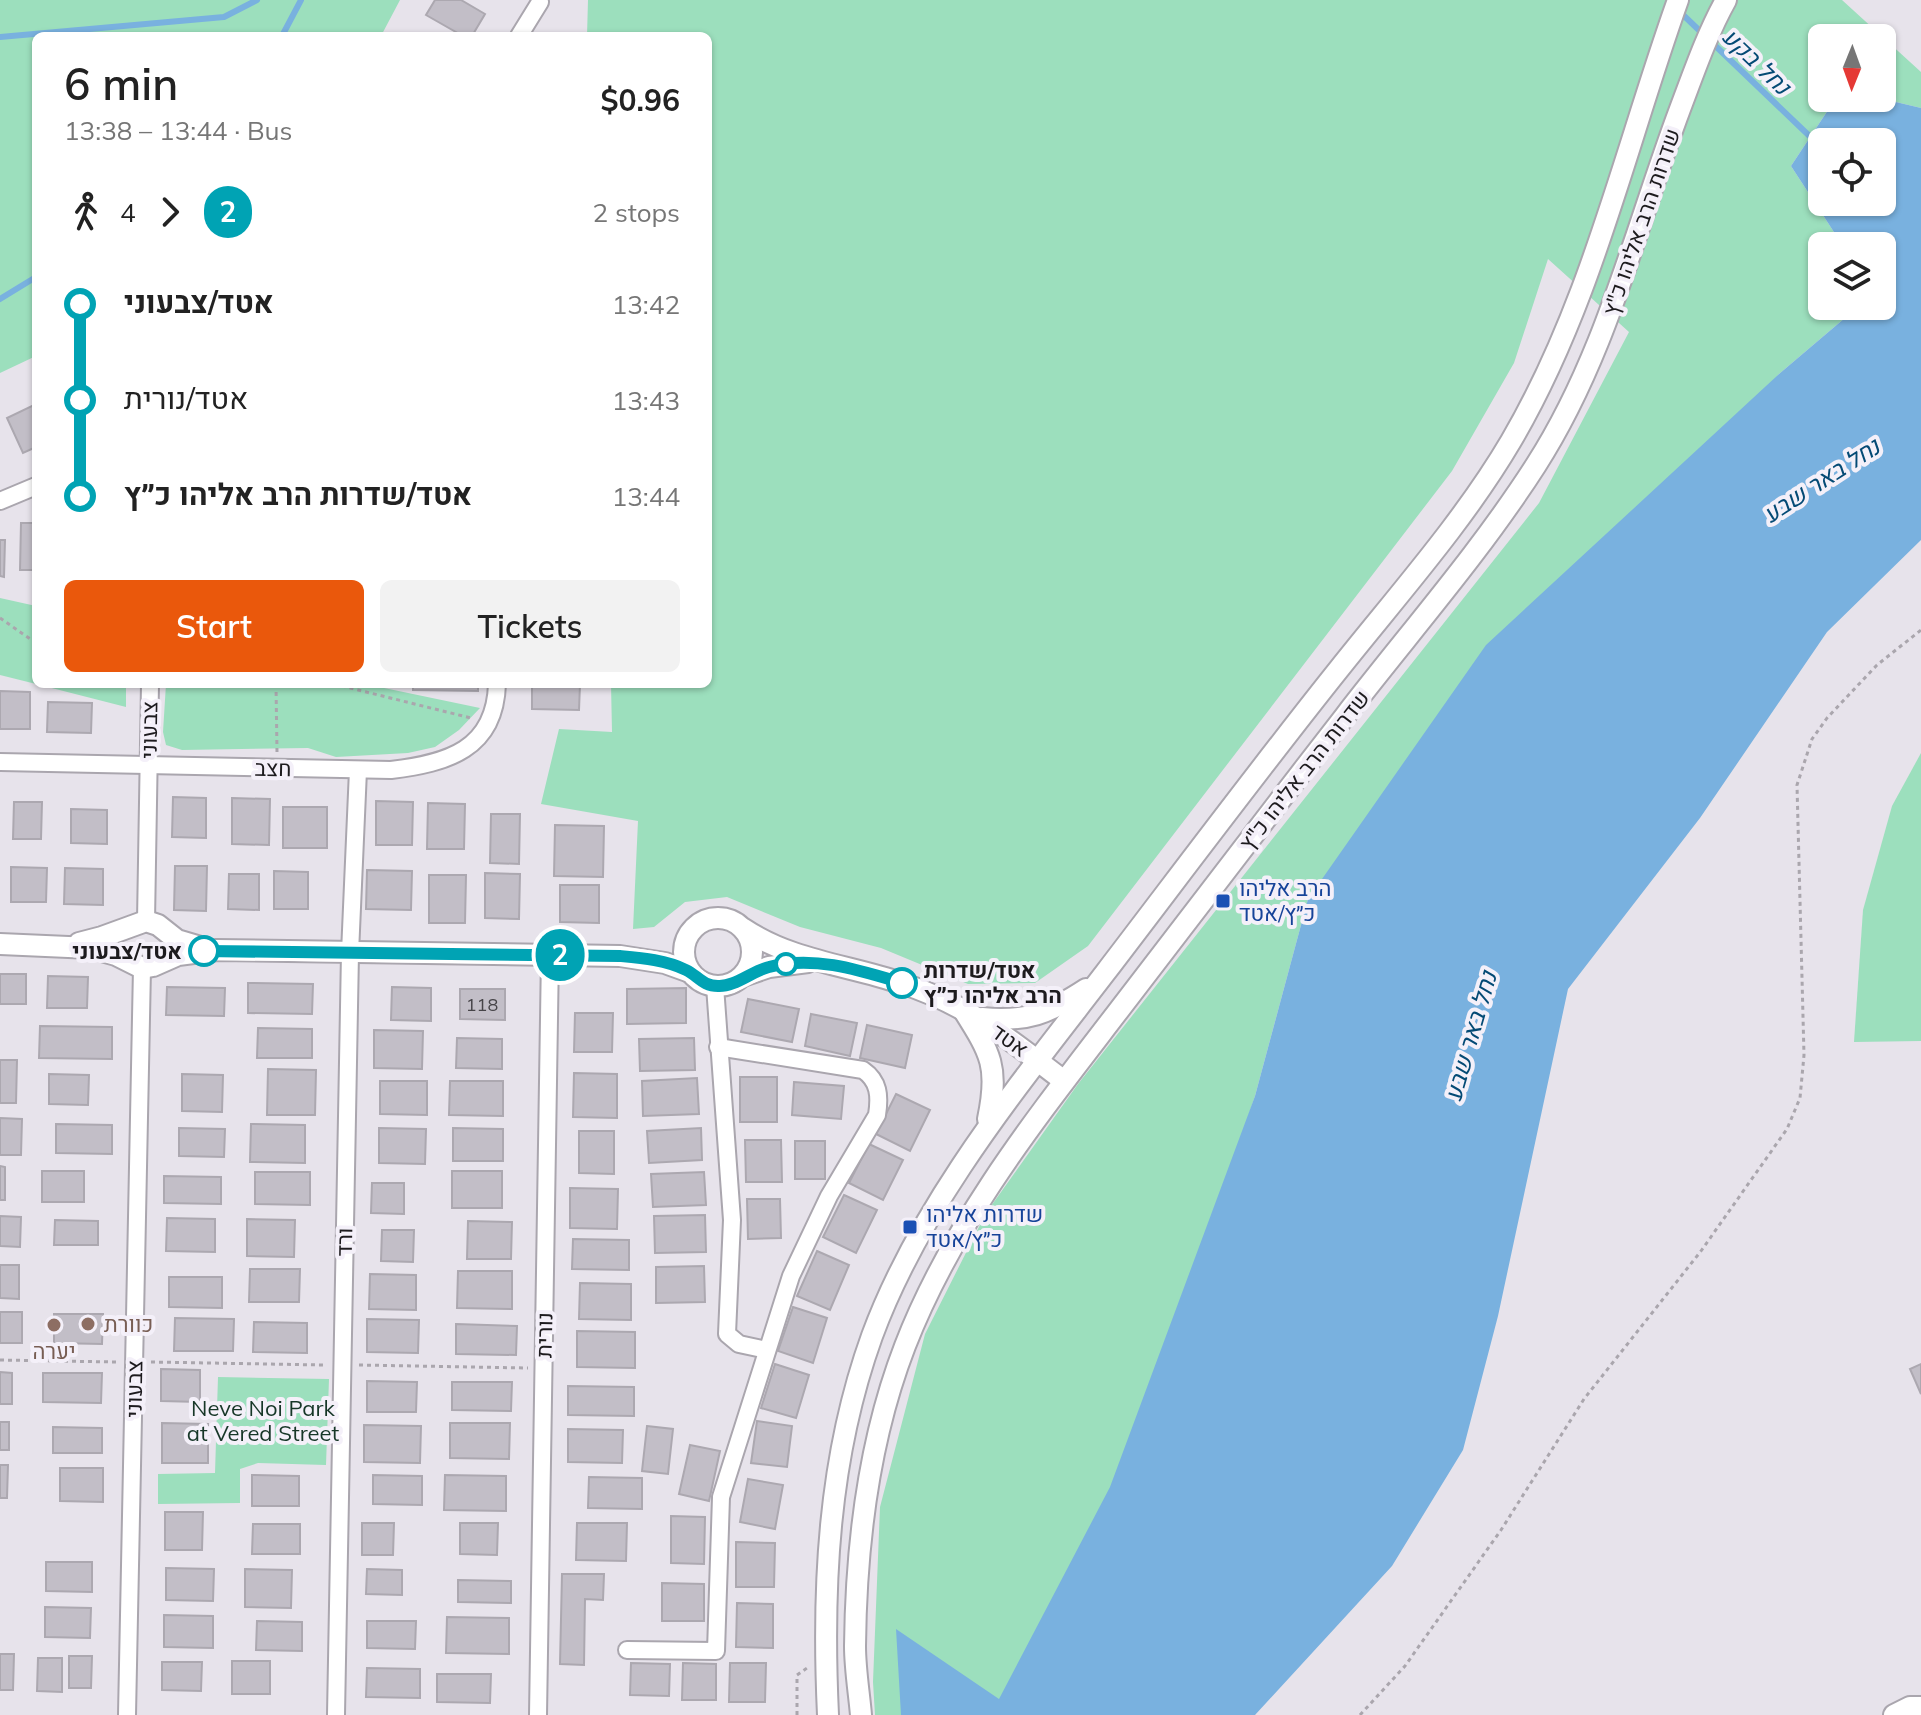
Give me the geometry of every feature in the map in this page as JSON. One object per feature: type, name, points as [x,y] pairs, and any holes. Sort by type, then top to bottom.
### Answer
[{"type":"street","name":"שדרות הרב אליהו כ\"ץ","points":[[828,1715],[826,1635],[829,1528],[840,1452],[873,1333],[905,1266],[943,1195],[1037,1061],[1425,561],[1509,444],[1567,332],[1678,0]]},
{"type":"street","name":"שדרות הרב אליהו כ\"ץ","points":[[861,1715],[855,1651],[860,1561],[874,1458],[891,1388],[911,1332],[973,1212],[1026,1131],[1452,581],[1538,462],[1598,345],[1690,82],[1726,0]]},
{"type":"street","points":[[521,32],[540,2]]},
{"type":"street","points":[[0,501],[32,488]]},
{"type":"street","name":"צבעוני","points":[[146,925],[150,688]]},
{"type":"street","points":[[491,723],[497,704],[497,688]]},
{"type":"street","name":"חצב","points":[[0,762],[391,770],[433,765],[463,751],[491,723]]},
{"type":"street","name":"ורד","points":[[336,1715],[350,953],[358,770]]},
{"type":"street","points":[[0,944],[63,945],[105,951],[142,964],[217,950],[620,956],[665,963],[715,986],[725,986],[743,976],[753,956],[752,945],[744,929],[730,920],[714,919],[699,924],[663,949],[620,956]]},
{"type":"street","points":[[142,964],[123,954],[121,938],[146,925]]},
{"type":"street","points":[[142,964],[167,952],[167,936],[146,925]]},
{"type":"street","points":[[63,945],[146,925],[177,940],[217,950]]},
{"type":"street","name":"אטד","points":[[744,929],[777,948],[816,962],[900,982],[969,1012],[1012,1039],[1064,1081]]},
{"type":"street","points":[[690,972],[684,951],[691,932]]},
{"type":"street","name":"נורית","points":[[538,1715],[550,955]]},
{"type":"street","name":"אטד","points":[[743,976],[769,967],[816,962]]},
{"type":"street","name":"צבעוני","points":[[127,1715],[142,964]]},
{"type":"street","points":[[969,1012],[1008,1020],[1038,1016],[1099,980]]},
{"type":"street","points":[[715,986],[732,1220],[727,1334],[739,1344],[767,1350]]},
{"type":"street","points":[[969,1012],[988,1050],[994,1072],[993,1095],[985,1132]]},
{"type":"street","points":[[627,1650],[716,1651],[721,1497],[797,1263],[829,1196],[877,1115],[879,1091],[872,1076],[853,1067],[718,1047]]},
{"type":"street","points":[[1894,1715],[1910,1707],[1921,1707]]},
{"type":"path","points":[[0,618],[32,640]]},
{"type":"path","points":[[1360,1715],[1405,1666],[1501,1530],[1584,1399],[1701,1251],[1787,1129],[1800,1098],[1804,1055],[1797,785],[1812,739],[1827,718],[1877,665],[1921,630]]},
{"type":"path","points":[[276,688],[277,768]]},
{"type":"path","points":[[350,688],[491,723]]},
{"type":"path","points":[[0,1360],[544,1368]]},
{"type":"path","points":[[797,1675],[797,1715]]},
{"type":"green space","points":[[0,0],[400,0],[383,32],[32,32],[32,358],[0,373]]},
{"type":"green space","points":[[588,0],[1842,0],[1868,24],[1808,24],[1808,112],[1827,112],[1816,128],[1808,128],[1808,140],[1791,166],[1808,192],[1808,216],[1824,216],[1834,232],[1808,232],[1808,320],[1843,320],[1779,374],[1308,899],[1255,1096],[1046,1715],[875,1715],[873,1682],[880,1507],[925,1334],[986,1213],[1078,1084],[1539,503],[1629,332],[1548,259],[1514,363],[1452,471],[1088,946],[1035,983],[968,984],[881,948],[800,927],[727,897],[685,902],[654,927],[633,929],[638,821],[541,804],[559,729],[612,732],[611,688],[712,688],[712,32],[587,32]]},
{"type":"green space","points":[[1896,49],[1921,72],[1921,108],[1896,102]]},
{"type":"green space","points":[[0,598],[32,605],[32,683],[0,675]]},
{"type":"green space","points":[[52,688],[126,688],[126,707]]},
{"type":"green space","points":[[166,688],[384,688],[480,708],[459,730],[435,747],[408,753],[336,757],[308,748],[182,750],[166,745],[163,732]]},
{"type":"green space","points":[[1921,753],[1921,1041],[1854,1042],[1863,910],[1892,806]]},
{"type":"green space","name":"Neve Noi Park at Vered Street","points":[[218,1377],[329,1379],[326,1465],[258,1463],[240,1469],[240,1503],[158,1504],[158,1474],[215,1473]]},
{"type":"water","name":"נחל באר שבע","points":[[1896,102],[1921,108],[1921,540],[1827,632],[1700,818],[1568,989],[1498,1316],[1463,1450],[1392,1566],[1255,1715],[901,1715],[896,1629],[999,1699],[1110,1487],[1255,1096],[1308,899],[1486,645],[1779,374],[1843,320],[1896,320],[1896,232],[1834,232],[1824,216],[1896,216],[1896,128],[1816,128],[1827,112],[1896,112]]},
{"type":"water","points":[[1808,140],[1808,192],[1791,166]]},
{"type":"building","points":[[435,0],[461,0],[485,14],[474,32],[456,32],[426,15]]},
{"type":"building","points":[[32,406],[32,449],[23,453],[7,418]]},
{"type":"building","points":[[21,523],[32,523],[32,570],[20,570]]},
{"type":"building","points":[[0,540],[5,540],[4,577],[0,576]]},
{"type":"building","points":[[413,688],[478,688],[478,691]]},
{"type":"building","points":[[532,688],[580,688],[579,710],[532,709]]},
{"type":"building","points":[[0,691],[30,692],[30,729],[0,729]]},
{"type":"building","points":[[48,702],[92,703],[91,733],[47,732]]},
{"type":"building","points":[[173,797],[206,798],[206,838],[172,837]]},
{"type":"building","points":[[232,798],[270,799],[269,845],[232,844]]},
{"type":"building","points":[[376,801],[413,802],[412,845],[376,845]]},
{"type":"building","points":[[14,802],[42,802],[41,839],[13,839]]},
{"type":"building","points":[[428,803],[465,804],[464,849],[427,849]]},
{"type":"building","points":[[283,807],[327,807],[327,848],[283,848]]},
{"type":"building","points":[[71,809],[107,810],[107,844],[71,843]]},
{"type":"building","points":[[491,814],[520,814],[519,864],[490,863]]},
{"type":"building","points":[[555,825],[604,826],[603,877],[554,876]]},
{"type":"building","points":[[175,866],[207,866],[206,911],[174,910]]},
{"type":"building","points":[[11,867],[47,868],[46,902],[11,902]]},
{"type":"building","points":[[65,868],[103,869],[103,905],[64,904]]},
{"type":"building","points":[[367,870],[412,871],[411,910],[366,909]]},
{"type":"building","points":[[274,871],[308,872],[308,909],[274,909]]},
{"type":"building","points":[[485,873],[520,874],[519,919],[485,918]]},
{"type":"building","points":[[229,874],[259,874],[259,910],[228,909]]},
{"type":"building","points":[[429,875],[466,875],[465,923],[429,923]]},
{"type":"building","points":[[560,885],[599,885],[599,923],[560,922]]},
{"type":"building","points":[[0,974],[26,974],[26,1004],[0,1004]]},
{"type":"building","points":[[48,976],[88,977],[87,1008],[47,1008]]},
{"type":"building","points":[[248,983],[313,984],[312,1014],[248,1013]]},
{"type":"building","points":[[167,987],[225,988],[224,1016],[166,1015]]},
{"type":"building","points":[[392,987],[431,988],[431,1021],[391,1020]]},
{"type":"building","points":[[686,988],[686,1023],[627,1024],[627,989]]},
{"type":"building","points":[[460,989],[505,989],[505,1020],[460,1019]]},
{"type":"building","points":[[748,999],[799,1009],[792,1042],[741,1032]]},
{"type":"building","points":[[575,1013],[613,1013],[612,1052],[574,1052]]},
{"type":"building","points":[[811,1014],[857,1023],[850,1056],[805,1046]]},
{"type":"building","points":[[867,1025],[912,1035],[905,1068],[860,1058]]},
{"type":"building","points":[[40,1026],[112,1027],[112,1059],[39,1058]]},
{"type":"building","points":[[258,1028],[312,1029],[312,1058],[257,1058]]},
{"type":"building","points":[[374,1030],[423,1031],[422,1069],[374,1068]]},
{"type":"building","points":[[457,1038],[502,1039],[502,1069],[456,1068]]},
{"type":"building","points":[[694,1038],[695,1070],[640,1071],[639,1039]]},
{"type":"building","points":[[0,1060],[17,1060],[16,1103],[0,1103]]},
{"type":"building","points":[[268,1069],[316,1070],[315,1115],[267,1115]]},
{"type":"building","points":[[574,1073],[617,1074],[617,1118],[573,1117]]},
{"type":"building","points":[[49,1074],[89,1075],[88,1105],[49,1104]]},
{"type":"building","points":[[182,1074],[223,1075],[222,1112],[182,1111]]},
{"type":"building","points":[[740,1077],[777,1077],[777,1122],[740,1122]]},
{"type":"building","points":[[697,1078],[699,1114],[643,1116],[642,1081]]},
{"type":"building","points":[[380,1081],[427,1081],[427,1115],[380,1114]]},
{"type":"building","points":[[450,1081],[503,1081],[503,1116],[449,1115]]},
{"type":"building","points":[[794,1082],[844,1086],[841,1119],[792,1115]]},
{"type":"building","points":[[896,1094],[930,1110],[910,1151],[876,1134]]},
{"type":"building","points":[[0,1118],[22,1119],[21,1155],[0,1155]]},
{"type":"building","points":[[56,1124],[112,1125],[112,1154],[56,1153]]},
{"type":"building","points":[[251,1124],[305,1125],[305,1163],[250,1162]]},
{"type":"building","points":[[179,1128],[225,1129],[224,1157],[179,1156]]},
{"type":"building","points":[[379,1128],[426,1129],[425,1164],[379,1163]]},
{"type":"building","points":[[453,1128],[503,1129],[503,1161],[453,1161]]},
{"type":"building","points":[[701,1128],[702,1160],[649,1163],[647,1131]]},
{"type":"building","points":[[579,1131],[614,1131],[614,1174],[579,1173]]},
{"type":"building","points":[[745,1140],[781,1140],[782,1182],[746,1182]]},
{"type":"building","points":[[795,1141],[825,1141],[825,1179],[795,1179]]},
{"type":"building","points":[[869,1144],[903,1160],[883,1200],[849,1183]]},
{"type":"building","points":[[0,1166],[5,1167],[5,1200],[0,1200]]},
{"type":"building","points":[[42,1171],[84,1171],[84,1202],[42,1202]]},
{"type":"building","points":[[452,1171],[502,1171],[502,1208],[452,1208]]},
{"type":"building","points":[[255,1172],[310,1172],[310,1205],[255,1204]]},
{"type":"building","points":[[704,1172],[706,1205],[653,1207],[651,1174]]},
{"type":"building","points":[[164,1176],[221,1177],[221,1204],[164,1203]]},
{"type":"building","points":[[372,1183],[404,1183],[404,1214],[371,1213]]},
{"type":"building","points":[[570,1188],[618,1189],[617,1229],[570,1228]]},
{"type":"building","points":[[844,1195],[877,1210],[856,1253],[823,1237]]},
{"type":"building","points":[[747,1199],[780,1199],[781,1238],[748,1239]]},
{"type":"building","points":[[705,1215],[706,1252],[655,1253],[654,1216]]},
{"type":"building","points":[[0,1216],[21,1217],[20,1247],[0,1246]]},
{"type":"building","points":[[167,1218],[215,1219],[215,1252],[166,1251]]},
{"type":"building","points":[[247,1219],[295,1220],[294,1257],[247,1256]]},
{"type":"building","points":[[55,1220],[98,1221],[98,1245],[54,1245]]},
{"type":"building","points":[[468,1221],[512,1222],[511,1259],[467,1259]]},
{"type":"building","points":[[382,1230],[414,1230],[413,1262],[381,1261]]},
{"type":"building","points":[[573,1239],[629,1240],[629,1270],[572,1269]]},
{"type":"building","points":[[817,1251],[849,1265],[830,1310],[797,1296]]},
{"type":"building","points":[[0,1265],[19,1265],[19,1299],[0,1298]]},
{"type":"building","points":[[704,1266],[705,1302],[656,1303],[656,1267]]},
{"type":"building","points":[[250,1269],[300,1269],[299,1302],[249,1302]]},
{"type":"building","points":[[458,1271],[512,1271],[512,1309],[457,1308]]},
{"type":"building","points":[[370,1274],[416,1275],[416,1310],[369,1309]]},
{"type":"building","points":[[169,1277],[222,1277],[222,1308],[169,1307]]},
{"type":"building","points":[[580,1283],[631,1284],[631,1320],[579,1319]]},
{"type":"building","points":[[793,1307],[827,1318],[813,1363],[778,1351]]},
{"type":"building","points":[[0,1312],[22,1312],[22,1343],[0,1343]]},
{"type":"building","points":[[54,1314],[103,1314],[102,1344],[54,1343]]},
{"type":"building","points":[[175,1318],[234,1319],[233,1351],[174,1351]]},
{"type":"building","points":[[367,1319],[419,1320],[418,1353],[367,1352]]},
{"type":"building","points":[[254,1322],[307,1323],[307,1353],[253,1352]]},
{"type":"building","points":[[456,1324],[517,1326],[516,1355],[456,1354]]},
{"type":"building","points":[[577,1331],[635,1332],[635,1368],[577,1367]]},
{"type":"building","points":[[775,1364],[809,1375],[796,1418],[761,1408]]},
{"type":"building","points":[[1921,1364],[1921,1394],[1910,1369]]},
{"type":"building","points":[[161,1369],[200,1370],[200,1402],[161,1401]]},
{"type":"building","points":[[0,1372],[12,1373],[12,1404],[0,1404]]},
{"type":"building","points":[[43,1373],[102,1373],[101,1403],[43,1402]]},
{"type":"building","points":[[367,1381],[417,1382],[416,1412],[367,1412]]},
{"type":"building","points":[[452,1382],[512,1382],[511,1411],[452,1410]]},
{"type":"building","points":[[568,1386],[634,1387],[634,1416],[568,1415]]},
{"type":"building","points":[[757,1421],[792,1426],[787,1467],[751,1463]]},
{"type":"building","points":[[0,1422],[9,1422],[9,1450],[0,1450]]},
{"type":"building","points":[[162,1423],[208,1424],[208,1463],[162,1463]]},
{"type":"building","points":[[450,1423],[510,1423],[509,1459],[450,1458]]},
{"type":"building","points":[[364,1425],[421,1426],[420,1463],[364,1462]]},
{"type":"building","points":[[647,1426],[673,1429],[668,1474],[642,1471]]},
{"type":"building","points":[[53,1427],[102,1428],[102,1453],[53,1453]]},
{"type":"building","points":[[568,1429],[623,1430],[622,1463],[568,1462]]},
{"type":"building","points":[[690,1445],[720,1451],[709,1501],[679,1494]]},
{"type":"building","points":[[0,1465],[8,1465],[7,1498],[0,1498]]},
{"type":"building","points":[[60,1468],[103,1468],[103,1502],[60,1501]]},
{"type":"building","points":[[252,1475],[299,1476],[299,1506],[252,1506]]},
{"type":"building","points":[[373,1475],[422,1476],[422,1505],[373,1504]]},
{"type":"building","points":[[445,1475],[506,1476],[506,1511],[444,1510]]},
{"type":"building","points":[[589,1477],[642,1478],[642,1509],[588,1508]]},
{"type":"building","points":[[748,1479],[783,1485],[775,1529],[740,1522]]},
{"type":"building","points":[[165,1512],[203,1512],[202,1550],[165,1550]]},
{"type":"building","points":[[671,1516],[705,1517],[704,1564],[671,1563]]},
{"type":"building","points":[[362,1523],[394,1523],[393,1555],[362,1555]]},
{"type":"building","points":[[460,1523],[498,1523],[497,1555],[460,1554]]},
{"type":"building","points":[[577,1523],[627,1523],[626,1561],[576,1560]]},
{"type":"building","points":[[253,1524],[300,1524],[300,1554],[252,1554]]},
{"type":"building","points":[[736,1542],[775,1543],[774,1587],[736,1587]]},
{"type":"building","points":[[46,1562],[92,1562],[92,1592],[46,1591]]},
{"type":"building","points":[[166,1568],[214,1569],[213,1601],[166,1600]]},
{"type":"building","points":[[245,1569],[292,1570],[291,1608],[245,1607]]},
{"type":"building","points":[[367,1569],[402,1570],[402,1595],[366,1594]]},
{"type":"building","points":[[562,1574],[604,1574],[603,1600],[585,1599],[584,1665],[560,1664]]},
{"type":"building","points":[[458,1580],[511,1581],[511,1603],[458,1602]]},
{"type":"building","points":[[662,1583],[704,1584],[704,1621],[662,1621]]},
{"type":"building","points":[[737,1603],[773,1604],[773,1648],[736,1647]]},
{"type":"building","points":[[45,1607],[91,1608],[90,1638],[45,1637]]},
{"type":"building","points":[[164,1615],[213,1616],[213,1648],[164,1647]]},
{"type":"building","points":[[447,1617],[509,1618],[509,1654],[446,1653]]},
{"type":"building","points":[[257,1621],[302,1622],[302,1651],[256,1650]]},
{"type":"building","points":[[367,1621],[416,1621],[415,1649],[367,1648]]},
{"type":"building","points":[[0,1654],[14,1654],[13,1690],[0,1690]]},
{"type":"building","points":[[69,1656],[92,1656],[91,1688],[69,1688]]},
{"type":"building","points":[[38,1658],[62,1658],[62,1692],[37,1691]]},
{"type":"building","points":[[232,1661],[270,1661],[270,1694],[232,1694]]},
{"type":"building","points":[[162,1662],[202,1662],[201,1691],[162,1690]]},
{"type":"building","points":[[631,1663],[670,1664],[669,1696],[630,1695]]},
{"type":"building","points":[[683,1663],[716,1664],[716,1700],[682,1700]]},
{"type":"building","points":[[730,1663],[766,1663],[765,1702],[729,1702]]},
{"type":"building","points":[[367,1668],[420,1669],[420,1698],[366,1697]]},
{"type":"building","points":[[437,1674],[491,1674],[490,1703],[437,1702]]},
{"type":"waterway","points":[[56,32],[224,17],[257,0]]},
{"type":"waterway","name":"נחל בקע","points":[[284,32],[301,0]]},
{"type":"waterway","name":"נחל בקע","points":[[1679,11],[1808,135]]},
{"type":"waterway","points":[[0,37],[32,34]]},
{"type":"waterway","name":"נחל בקע","points":[[0,299],[32,279]]},
{"type":"bus line","name":"2","points":[[204,951],[620,956],[665,963],[715,986],[725,986],[769,967],[816,962],[902,983]]},
{"type":"place","name":"הרב אליהו כ״ץ/אטד","points":[[1223,901]]},
{"type":"place","name":"אטד/צבעוני","points":[[204,951]]},
{"type":"place","name":"אטד/שדרות הרב אליהו כ״ץ","points":[[902,983]]},
{"type":"place","name":"שדרות אליהו כ״ץ/אטד","points":[[910,1227]]},
{"type":"place","name":"כוורת","points":[[88,1324]]},
{"type":"place","name":"יערה","points":[[54,1325]]}]
